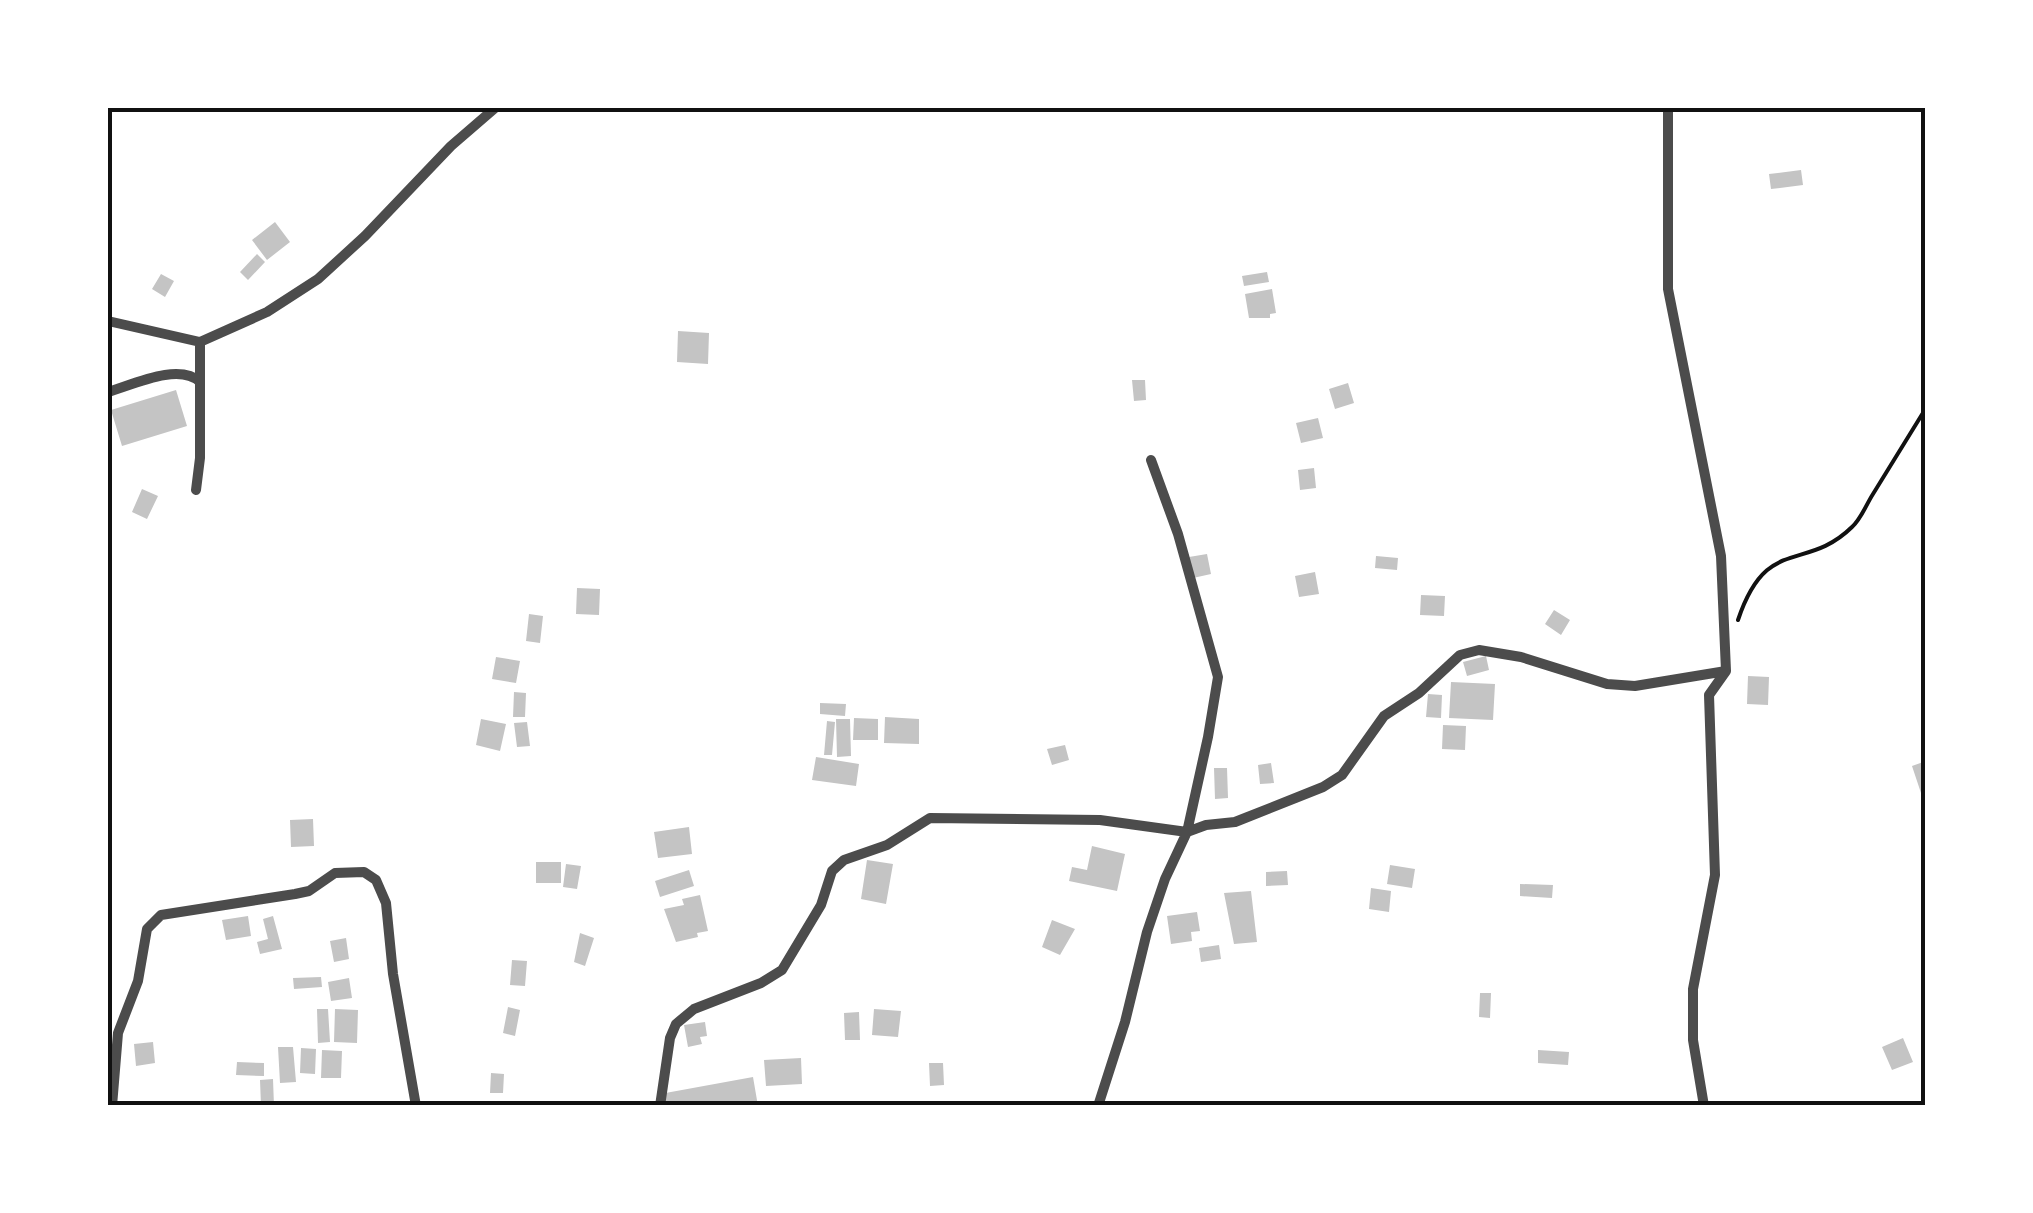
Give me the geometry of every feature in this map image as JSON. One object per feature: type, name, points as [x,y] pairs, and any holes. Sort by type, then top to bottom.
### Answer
[{"type":"street","points":[[108,320],[200,342],[268,312],[318,280],[495,108]]},
{"type":"street","points":[[1668,108],[1668,289],[1720,556],[1726,671],[1709,695],[1715,875],[1694,989],[1694,1040],[1704,1106]]},
{"type":"street","points":[[196,490],[200,458],[200,342]]},
{"type":"street","points":[[108,392],[180,373],[200,382]]},
{"type":"street","points":[[1098,1106],[1126,1022],[1147,932],[1187,832],[1218,677],[1178,534],[1151,460]]},
{"type":"street","points":[[660,1106],[670,1038],[676,1024],[694,1009],[761,983],[788,964],[821,905],[832,871],[844,860],[887,845],[930,818],[1100,820],[1187,832],[1235,822],[1323,787],[1342,775],[1384,716],[1418,693],[1460,655],[1479,650],[1607,684],[1635,686],[1726,671]]},
{"type":"street","points":[[112,1106],[118,1033],[138,980],[148,930],[160,914],[295,894],[309,891],[335,873],[364,872],[376,880],[386,903],[392,974],[416,1106]]},
{"type":"path","points":[[1734,630],[1747,593],[1760,574],[1779,561],[1833,542],[1854,526],[1926,408]]},
{"type":"building","points":[[1801,170],[1803,185],[1771,189],[1769,174]]},
{"type":"building","points":[[275,222],[290,242],[267,260],[252,240]]},
{"type":"building","points":[[257,254],[265,262],[248,280],[240,272]]},
{"type":"building","points":[[1267,272],[1269,282],[1244,286],[1242,276]]},
{"type":"building","points":[[161,274],[174,281],[165,297],[152,289]]},
{"type":"building","points":[[1272,289],[1276,313],[1270,314],[1270,318],[1249,318],[1245,294]]},
{"type":"building","points":[[678,331],[709,333],[708,364],[677,362]]},
{"type":"building","points":[[1132,380],[1145,380],[1146,400],[1134,401]]},
{"type":"building","points":[[1348,383],[1354,403],[1335,409],[1329,389]]},
{"type":"building","points":[[176,390],[187,426],[122,446],[111,410]]},
{"type":"building","points":[[1318,418],[1323,438],[1301,443],[1296,423]]},
{"type":"building","points":[[1314,468],[1316,488],[1300,490],[1298,470]]},
{"type":"building","points":[[142,489],[158,496],[147,519],[132,512]]},
{"type":"building","points":[[1207,554],[1211,574],[1193,578],[1189,557]]},
{"type":"building","points":[[1376,556],[1398,558],[1397,570],[1375,568]]},
{"type":"building","points":[[1315,572],[1319,594],[1299,597],[1295,576]]},
{"type":"building","points":[[577,588],[600,589],[599,615],[576,614]]},
{"type":"building","points":[[1421,595],[1445,596],[1444,616],[1420,615]]},
{"type":"building","points":[[1554,610],[1570,620],[1561,635],[1545,624]]},
{"type":"building","points":[[529,614],[543,616],[540,643],[526,641]]},
{"type":"building","points":[[1486,656],[1489,670],[1467,676],[1463,662]]},
{"type":"building","points":[[496,657],[520,661],[516,683],[492,679]]},
{"type":"building","points":[[1748,676],[1769,677],[1768,705],[1747,704]]},
{"type":"building","points":[[1451,682],[1495,684],[1493,720],[1449,718]]},
{"type":"building","points":[[514,692],[526,693],[525,717],[513,717]]},
{"type":"building","points":[[1428,694],[1442,695],[1441,718],[1426,717]]},
{"type":"building","points":[[820,703],[846,704],[845,716],[820,714]]},
{"type":"building","points":[[885,717],[919,719],[919,744],[884,743]]},
{"type":"building","points":[[854,718],[878,719],[878,740],[853,740]]},
{"type":"building","points":[[481,719],[506,724],[500,751],[476,745]]},
{"type":"building","points":[[836,719],[850,719],[851,756],[837,757]]},
{"type":"building","points":[[827,721],[835,722],[832,755],[824,755]]},
{"type":"building","points":[[527,722],[530,746],[517,747],[514,723]]},
{"type":"building","points":[[1443,725],[1466,726],[1465,750],[1442,749]]},
{"type":"building","points":[[1065,745],[1069,760],[1052,765],[1047,749]]},
{"type":"building","points":[[816,757],[859,764],[856,786],[812,780]]},
{"type":"building","points":[[1926,761],[1926,792],[1921,793],[1912,766]]},
{"type":"building","points":[[1271,763],[1274,783],[1260,784],[1258,765]]},
{"type":"building","points":[[1214,768],[1227,768],[1228,798],[1215,799]]},
{"type":"building","points":[[313,819],[314,846],[291,847],[290,820]]},
{"type":"building","points":[[689,827],[692,854],[658,858],[654,832]]},
{"type":"building","points":[[1092,846],[1125,854],[1117,891],[1069,881],[1072,867],[1087,870]]},
{"type":"building","points":[[867,860],[893,864],[886,904],[861,899]]},
{"type":"building","points":[[536,862],[561,862],[561,883],[536,883]]},
{"type":"building","points":[[566,864],[581,866],[577,889],[563,887]]},
{"type":"building","points":[[1390,865],[1415,869],[1412,888],[1387,884]]},
{"type":"building","points":[[689,870],[694,886],[660,897],[655,881]]},
{"type":"building","points":[[1287,871],[1288,885],[1266,886],[1266,872]]},
{"type":"building","points":[[1520,884],[1553,885],[1552,898],[1520,896]]},
{"type":"building","points":[[1371,888],[1391,891],[1389,912],[1369,909]]},
{"type":"building","points":[[1251,891],[1257,942],[1234,944],[1224,893]]},
{"type":"building","points":[[700,895],[708,931],[676,942],[664,909],[684,905],[682,899]]},
{"type":"building","points":[[1197,912],[1200,931],[1191,932],[1192,941],[1171,944],[1167,916]]},
{"type":"building","points":[[248,916],[251,936],[226,940],[222,920]]},
{"type":"building","points":[[273,916],[282,949],[260,954],[257,942],[268,939],[263,919]]},
{"type":"building","points":[[1052,920],[1075,929],[1060,955],[1042,947]]},
{"type":"building","points":[[580,933],[594,938],[585,966],[574,962]]},
{"type":"building","points":[[346,938],[349,959],[334,962],[330,941]]},
{"type":"building","points":[[1219,945],[1221,959],[1201,962],[1199,948]]},
{"type":"building","points":[[512,960],[527,961],[525,986],[510,985]]},
{"type":"building","points":[[321,977],[322,987],[294,989],[293,978]]},
{"type":"building","points":[[349,978],[352,998],[331,1001],[328,982]]},
{"type":"building","points":[[1480,993],[1491,993],[1490,1018],[1479,1017]]},
{"type":"building","points":[[508,1007],[520,1010],[515,1036],[503,1033]]},
{"type":"building","points":[[317,1009],[328,1009],[330,1042],[318,1043]]},
{"type":"building","points":[[335,1009],[358,1010],[357,1043],[334,1042]]},
{"type":"building","points":[[874,1009],[901,1011],[898,1037],[872,1035]]},
{"type":"building","points":[[859,1012],[860,1040],[845,1040],[844,1013]]},
{"type":"building","points":[[705,1022],[707,1036],[700,1037],[702,1044],[688,1047],[684,1025]]},
{"type":"building","points":[[1903,1038],[1913,1062],[1892,1070],[1882,1047]]},
{"type":"building","points":[[153,1042],[155,1063],[136,1066],[134,1044]]},
{"type":"building","points":[[278,1047],[293,1047],[296,1082],[280,1083]]},
{"type":"building","points":[[301,1048],[316,1049],[315,1074],[300,1073]]},
{"type":"building","points":[[322,1050],[342,1051],[341,1078],[321,1078]]},
{"type":"building","points":[[1538,1050],[1569,1052],[1568,1065],[1538,1063]]},
{"type":"building","points":[[801,1058],[802,1084],[766,1086],[764,1060]]},
{"type":"building","points":[[237,1062],[264,1063],[264,1076],[236,1075]]},
{"type":"building","points":[[929,1063],[943,1063],[944,1085],[930,1086]]},
{"type":"building","points":[[491,1073],[504,1074],[503,1093],[490,1093]]},
{"type":"building","points":[[753,1077],[758,1106],[661,1106],[660,1094]]},
{"type":"building","points":[[273,1079],[274,1106],[261,1106],[260,1080]]}]
